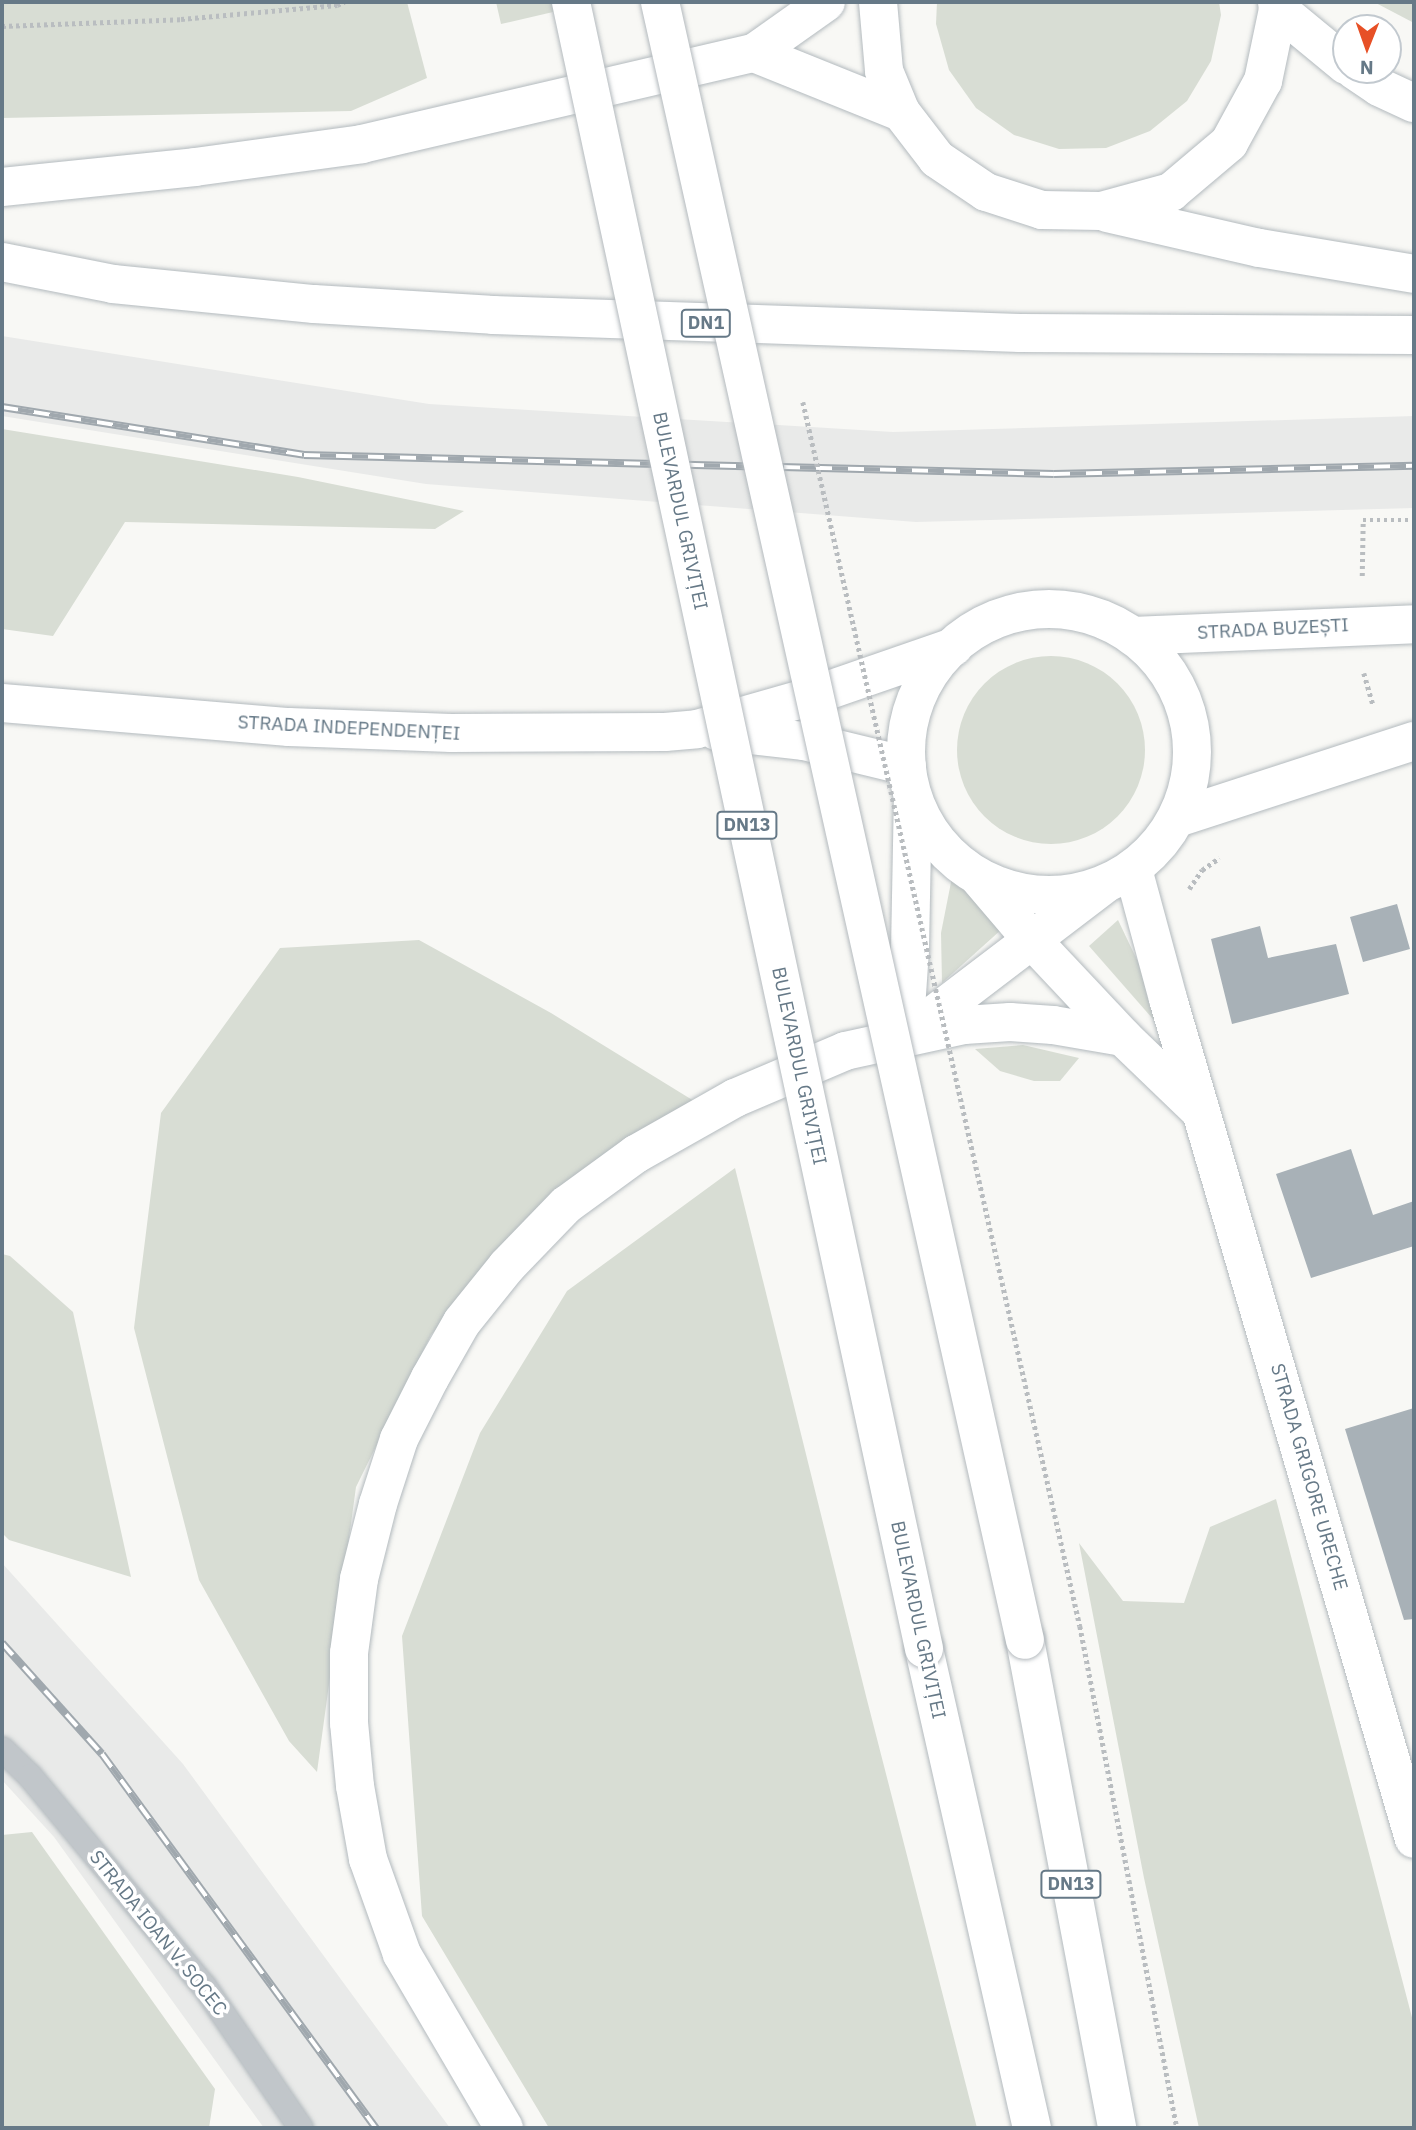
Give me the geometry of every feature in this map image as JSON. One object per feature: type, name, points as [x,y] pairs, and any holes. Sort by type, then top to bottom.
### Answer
[{"type":"main road","name":"BULEVARDUL GRIVIȚEI","points":[[571,2],[923,1648],[1032,2128]]},
{"type":"main road","name":"DN13","points":[[660,2],[1025,1640],[1117,2128]]},
{"type":"main road","points":[[2,187],[195,167],[362,144],[754,53],[826,2]]},
{"type":"main road","points":[[878,2],[884,71],[901,112],[937,159],[986,192],[1042,210],[1101,211],[1259,248],[1414,274]]},
{"type":"main road","points":[[1101,211],[1171,192],[1229,143],[1262,81],[1277,5],[1332,53]]},
{"type":"main road","points":[[754,53],[901,112]]},
{"type":"main road","points":[[1375,84],[1414,103]]},
{"type":"main road","points":[[2,163],[195,167]]},
{"type":"main road","name":"DN1","points":[[2,262],[113,284],[314,304],[493,315],[1020,333],[1414,335]]},
{"type":"main road","points":[[1027,611],[1083,613],[1108,622],[1133,636],[1155,655],[1172,678],[1184,705],[1192,733],[1189,782],[1177,818],[1158,846],[904,1038],[910,949],[910,782],[906,744],[916,701],[925,681],[953,647],[1000,618],[1027,611]]},
{"type":"main road","name":"STRADA BUZEȘTI","points":[[1133,636],[1414,624]]},
{"type":"main road","name":"STRADA INDEPENDENȚEI","points":[[696,729],[806,698],[953,647]]},
{"type":"main road","name":"STRADA INDEPENDENȚEI","points":[[2,703],[289,727],[451,733],[625,733],[696,729],[804,741],[910,782]]},
{"type":"main road","points":[[1177,818],[1378,750],[1414,741]]},
{"type":"main road","points":[[910,782],[932,835],[961,864],[978,876],[1008,889],[1040,895],[1073,893],[1119,877]]},
{"type":"main road","name":"STRADA GRIGORE URECHE","points":[[978,876],[1032,940],[1123,1037],[1204,1115]]},
{"type":"main road","name":"STRADA GRIGORE URECHE","points":[[1119,877],[1168,999],[1204,1115],[1414,1839]]},
{"type":"main road","points":[[504,2128],[402,1954],[368,1859],[355,1786],[349,1723],[349,1653],[359,1579],[378,1504],[399,1439],[463,1322],[507,1266],[566,1205],[636,1154],[735,1098],[845,1051],[964,1025],[1010,1022],[1053,1025],[1123,1037]]},
{"type":"lane","name":"STRADA IOAN V. SOCEC","points":[[2,1749],[30,1776],[204,1986],[301,2128]]},
{"type":"path","points":[[2,26],[181,19],[337,5],[344,2]]},
{"type":"path","points":[[802,398],[1080,1626],[1177,2128]]},
{"type":"path","points":[[1378,750],[1374,705],[1364,680],[1363,520],[1414,520]]},
{"type":"path","points":[[1188,892],[1202,870],[1226,853]]},
{"type":"shaded area","points":[[2,2],[407,2],[427,78],[351,111],[2,118]]},
{"type":"shaded area","points":[[496,2],[596,2],[501,24]]},
{"type":"shaded area","points":[[937,2],[1219,2],[1221,15],[1211,61],[1187,101],[1150,131],[1106,148],[1059,149],[1014,135],[976,108],[949,70],[936,24]]},
{"type":"shaded area","points":[[1374,2],[1414,2],[1414,23],[1402,17],[1402,14]]},
{"type":"shaded area","points":[[2,336],[429,404],[893,432],[1414,416],[1414,508],[916,522],[426,484],[2,416]]},
{"type":"shaded area","points":[[2,429],[298,477],[464,511],[435,529],[125,522],[53,636],[2,629]]},
{"type":"shaded area","points":[[1051,656],[1087,663],[1117,684],[1138,714],[1145,750],[1138,786],[1117,816],[1087,837],[1051,844],[1015,837],[985,816],[964,786],[957,750],[964,714],[985,684],[1015,663]]},
{"type":"shaded area","points":[[954,867],[1002,929],[942,983],[941,933]]},
{"type":"shaded area","points":[[1118,920],[1180,1050],[1089,946]]},
{"type":"shaded area","points":[[419,940],[551,1013],[694,1101],[553,1198],[431,1335],[356,1487],[317,1772],[289,1741],[199,1580],[134,1328],[161,1113],[280,948]]},
{"type":"shaded area","points":[[1023,1045],[1079,1058],[1060,1081],[1034,1081],[1000,1071],[975,1049]]},
{"type":"shaded area","points":[[735,1168],[977,2128],[549,2128],[422,1916],[402,1636],[480,1433],[567,1291]]},
{"type":"shaded area","points":[[2,1254],[10,1256],[73,1312],[131,1577],[9,1540],[2,1533]]},
{"type":"shaded area","points":[[1276,1499],[1414,2025],[1414,2128],[1199,2128],[1144,1878],[1079,1543],[1123,1601],[1184,1603],[1210,1527]]},
{"type":"shaded area","points":[[2,1563],[183,1764],[450,2128],[264,2128],[54,1837],[2,1780]]},
{"type":"shaded area","points":[[32,1832],[215,2089],[209,2128],[2,2128],[2,1835]]},
{"type":"building","points":[[1397,904],[1410,949],[1363,962],[1350,917]]},
{"type":"building","points":[[1260,926],[1268,958],[1336,944],[1349,994],[1232,1024],[1211,939]]},
{"type":"building","points":[[1351,1149],[1373,1215],[1414,1201],[1414,1246],[1311,1278],[1276,1174]]},
{"type":"building","points":[[1414,1408],[1414,1619],[1404,1620],[1345,1429]]},
{"type":"railway","points":[[2,407],[304,455],[1054,474],[1414,466]]},
{"type":"railway","points":[[2,1643],[102,1754],[376,2128]]}]
